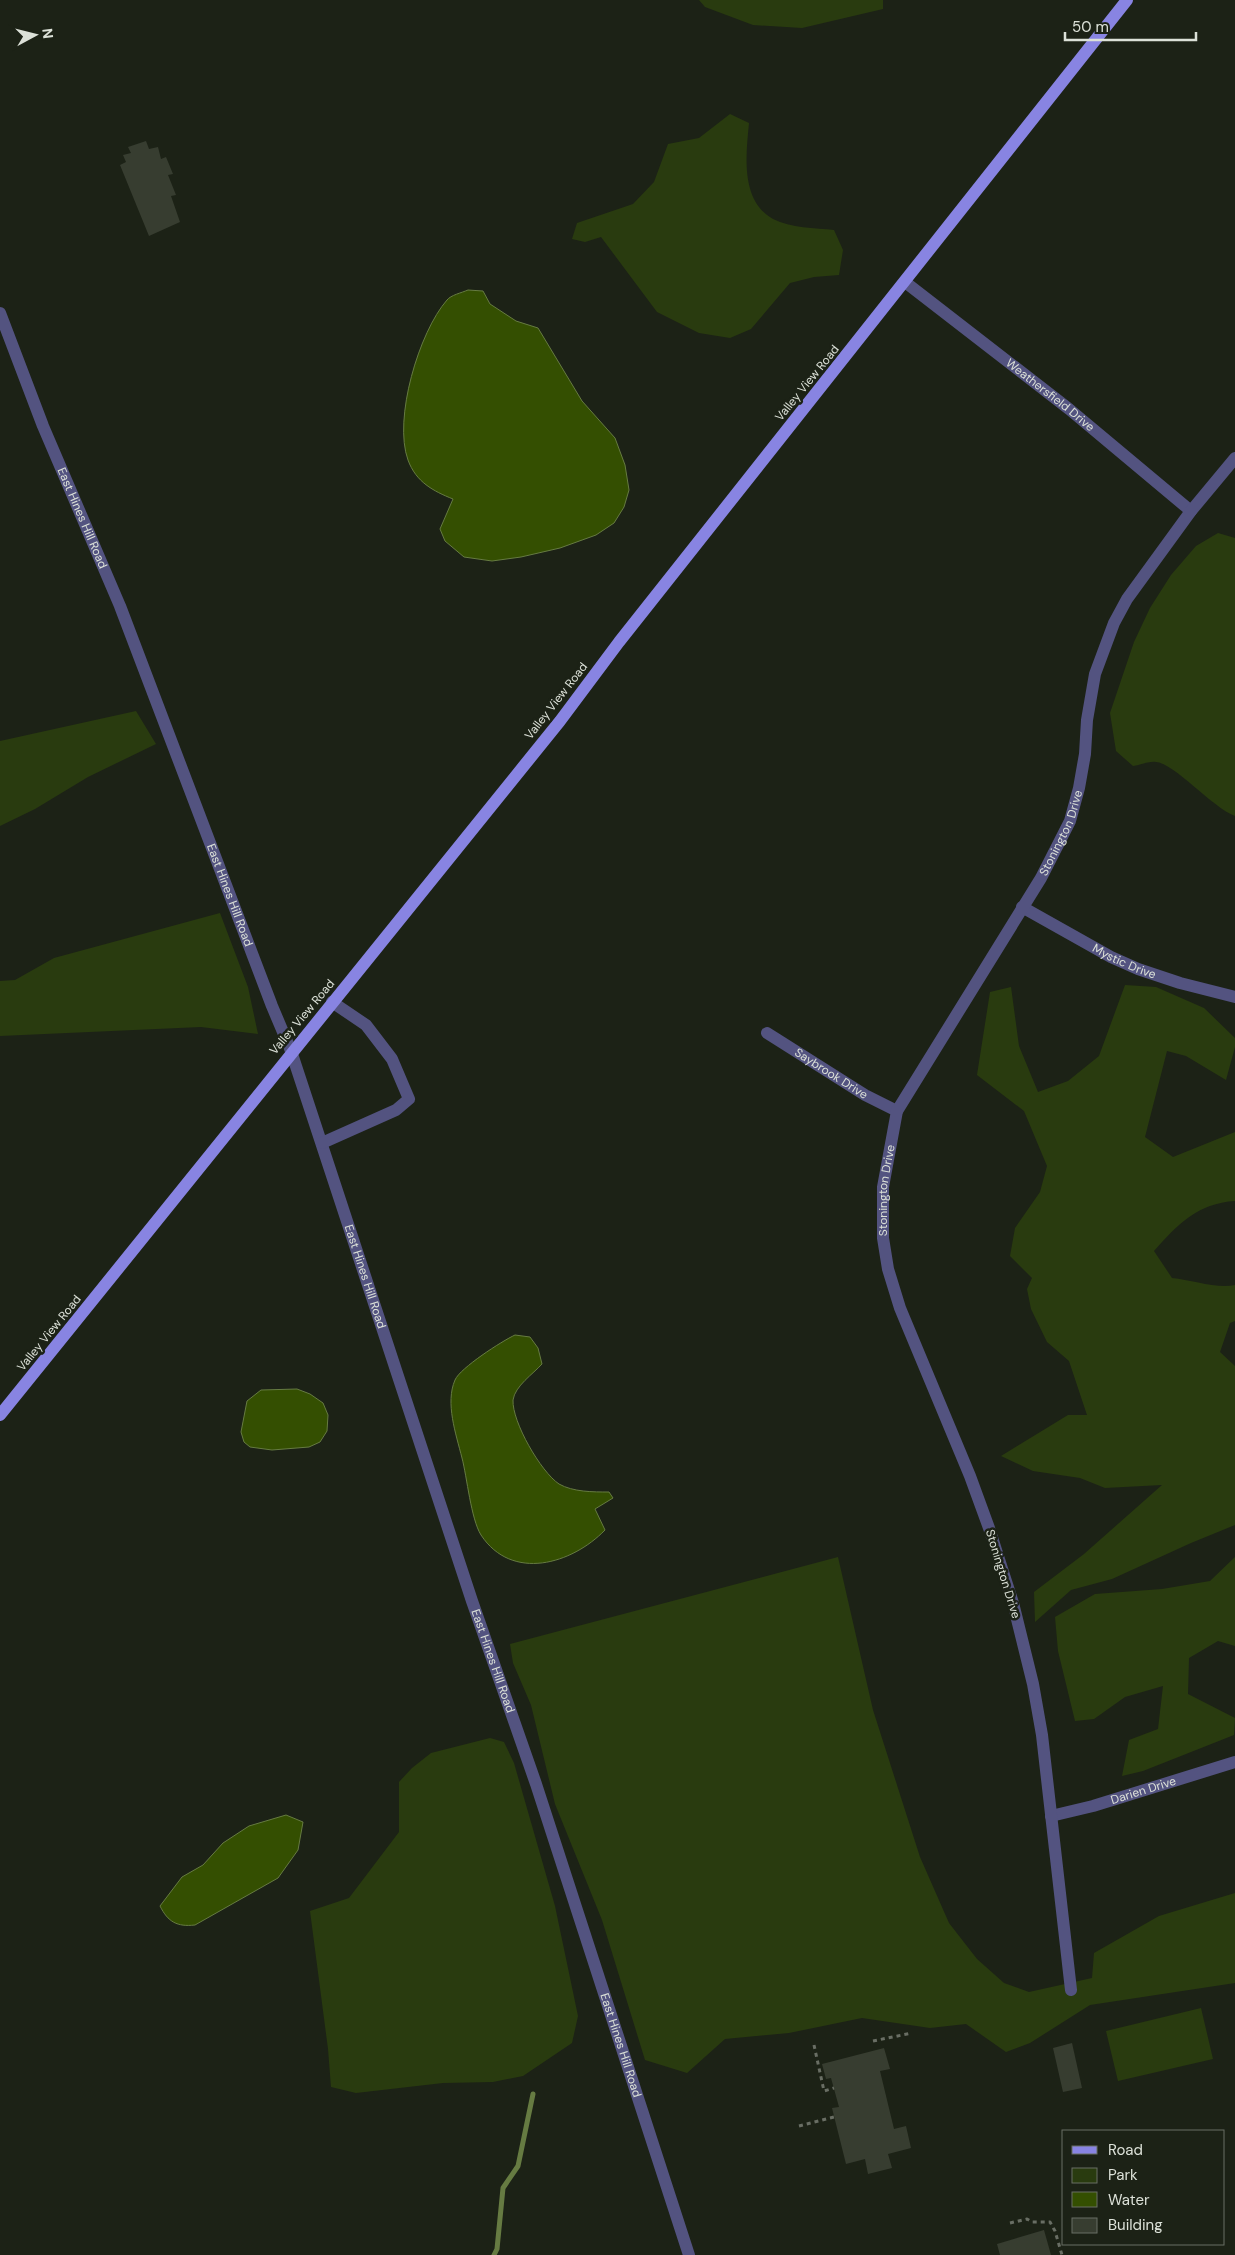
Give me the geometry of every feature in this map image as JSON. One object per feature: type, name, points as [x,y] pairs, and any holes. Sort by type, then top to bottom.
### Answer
[{"type":"main road","name":"Valley View Road","points":[[0,1415],[177,1197],[291,1051],[560,721],[624,635],[1127,0]]},
{"type":"street","name":"Weathersfield Drive","points":[[905,282],[1070,409],[1191,512]]},
{"type":"street","name":"East Hines Hill Road","points":[[0,313],[43,426],[120,606],[268,997],[291,1051],[472,1601],[536,1784],[689,2255]]},
{"type":"street","name":"Stonington Drive","points":[[1071,1990],[1051,1816],[1033,1684],[1013,1603],[970,1476],[900,1308],[888,1269],[883,1238],[883,1187],[896,1111],[1052,858],[1070,821],[1079,788],[1085,754],[1087,720],[1095,674],[1114,623],[1128,599],[1191,512],[1235,458]]},
{"type":"street","name":"Mystic Drive","points":[[1022,906],[1111,957],[1138,969],[1180,983],[1235,997]]},
{"type":"street","points":[[322,1143],[396,1110],[409,1100],[392,1059],[366,1025],[332,1002]]},
{"type":"street","name":"Saybrook Drive","points":[[767,1033],[858,1090],[896,1111]]},
{"type":"street","name":"Darien Drive","points":[[1051,1816],[1093,1806],[1235,1762]]},
{"type":"path","points":[[873,2041],[912,2033]]},
{"type":"path","points":[[814,2044],[824,2091],[834,2088]]},
{"type":"path","points":[[798,2126],[834,2117]]},
{"type":"path","points":[[1010,2223],[1027,2219],[1032,2222],[1050,2222],[1055,2231],[1062,2255]]},
{"type":"green space","points":[[699,0],[883,0],[883,9],[802,28],[753,25],[705,7]]},
{"type":"green space","points":[[730,114],[749,123],[747,149],[748,176],[750,189],[762,211],[773,219],[787,224],[834,230],[843,250],[839,275],[814,277],[790,283],[751,329],[730,338],[699,333],[657,312],[601,237],[585,242],[572,239],[577,223],[633,204],[654,182],[668,144],[699,138]]},
{"type":"green space","points":[[1218,533],[1235,538],[1235,816],[1216,804],[1164,764],[1153,762],[1133,766],[1116,751],[1110,713],[1134,642],[1150,608],[1171,575],[1196,546]]},
{"type":"green space","points":[[136,711],[156,744],[88,777],[35,809],[0,826],[0,741]]},
{"type":"green space","points":[[220,913],[248,987],[258,1034],[201,1027],[0,1036],[0,981],[15,980],[54,958]]},
{"type":"green space","points":[[1125,985],[1156,987],[1204,1008],[1235,1038],[1235,1047],[1226,1080],[1186,1056],[1167,1051],[1145,1137],[1173,1157],[1235,1132],[1235,1201],[1210,1206],[1189,1217],[1171,1232],[1154,1251],[1172,1278],[1212,1285],[1235,1285],[1235,1321],[1230,1323],[1220,1352],[1235,1366],[1235,1525],[1112,1579],[1071,1590],[1035,1622],[1034,1592],[1084,1554],[1162,1485],[1105,1488],[1080,1478],[1033,1471],[1001,1456],[1068,1415],[1087,1415],[1069,1361],[1047,1342],[1031,1309],[1027,1289],[1032,1278],[1010,1256],[1015,1228],[1040,1192],[1047,1166],[1024,1111],[977,1075],[990,992],[1011,987],[1019,1046],[1038,1092],[1068,1081],[1099,1056]]},
{"type":"green space","points":[[838,1557],[873,1710],[920,1857],[949,1923],[977,1959],[1004,1983],[1029,1992],[1092,1978],[1094,1953],[1159,1916],[1235,1893],[1235,1983],[1090,2005],[1030,2043],[1006,2052],[966,2024],[930,2028],[862,2018],[789,2033],[725,2039],[687,2073],[645,2060],[602,1920],[555,1804],[531,1705],[513,1663],[510,1644]]},
{"type":"green space","points":[[1235,1557],[1235,1646],[1218,1641],[1189,1658],[1188,1694],[1235,1718],[1234,1735],[1143,1771],[1122,1776],[1129,1740],[1158,1729],[1163,1686],[1125,1697],[1094,1719],[1075,1721],[1058,1651],[1055,1617],[1095,1594],[1162,1589],[1210,1581]]},
{"type":"green space","points":[[490,1738],[504,1742],[514,1763],[555,1906],[578,2016],[572,2043],[523,2076],[493,2082],[443,2083],[356,2093],[331,2087],[328,2049],[310,1911],[349,1898],[399,1832],[399,1782],[412,1768],[431,1753]]},
{"type":"green space","points":[[1201,2008],[1213,2059],[1118,2081],[1106,2031]]},
{"type":"water","points":[[468,290],[483,291],[490,304],[516,321],[538,328],[582,401],[615,438],[625,465],[629,490],[624,507],[614,523],[596,535],[560,548],[521,557],[492,561],[464,557],[445,541],[440,529],[453,499],[426,485],[411,468],[404,443],[406,400],[418,354],[437,314],[449,298]]},
{"type":"water","points":[[515,1335],[530,1337],[538,1348],[542,1364],[521,1385],[513,1400],[517,1421],[536,1458],[559,1484],[577,1490],[609,1492],[613,1498],[595,1509],[605,1530],[576,1552],[542,1563],[525,1563],[509,1559],[494,1550],[481,1535],[472,1509],[451,1408],[452,1389],[458,1375],[482,1355]]},
{"type":"water","points":[[297,1389],[310,1394],[323,1403],[328,1415],[327,1431],[320,1442],[309,1447],[272,1450],[250,1447],[244,1442],[241,1432],[247,1401],[261,1390]]},
{"type":"water","points":[[286,1815],[303,1822],[298,1850],[278,1878],[195,1925],[178,1924],[166,1916],[160,1906],[182,1877],[203,1865],[223,1843],[249,1826]]},
{"type":"building","points":[[146,141],[149,149],[158,147],[161,159],[166,157],[173,174],[168,175],[176,195],[171,196],[180,222],[149,236],[120,165],[126,162],[123,155],[131,153],[128,147]]},
{"type":"building","points":[[1072,2043],[1082,2088],[1063,2092],[1053,2048]]},
{"type":"building","points":[[884,2048],[890,2069],[880,2071],[894,2129],[906,2126],[911,2148],[888,2154],[892,2168],[868,2174],[865,2159],[846,2164],[832,2108],[839,2107],[831,2078],[826,2079],[822,2064]]},
{"type":"building","points":[[1044,2230],[1051,2255],[1000,2255],[997,2244]]},
{"type":"waterway","points":[[494,2255],[497,2249],[503,2188],[518,2166],[533,2094]]}]
